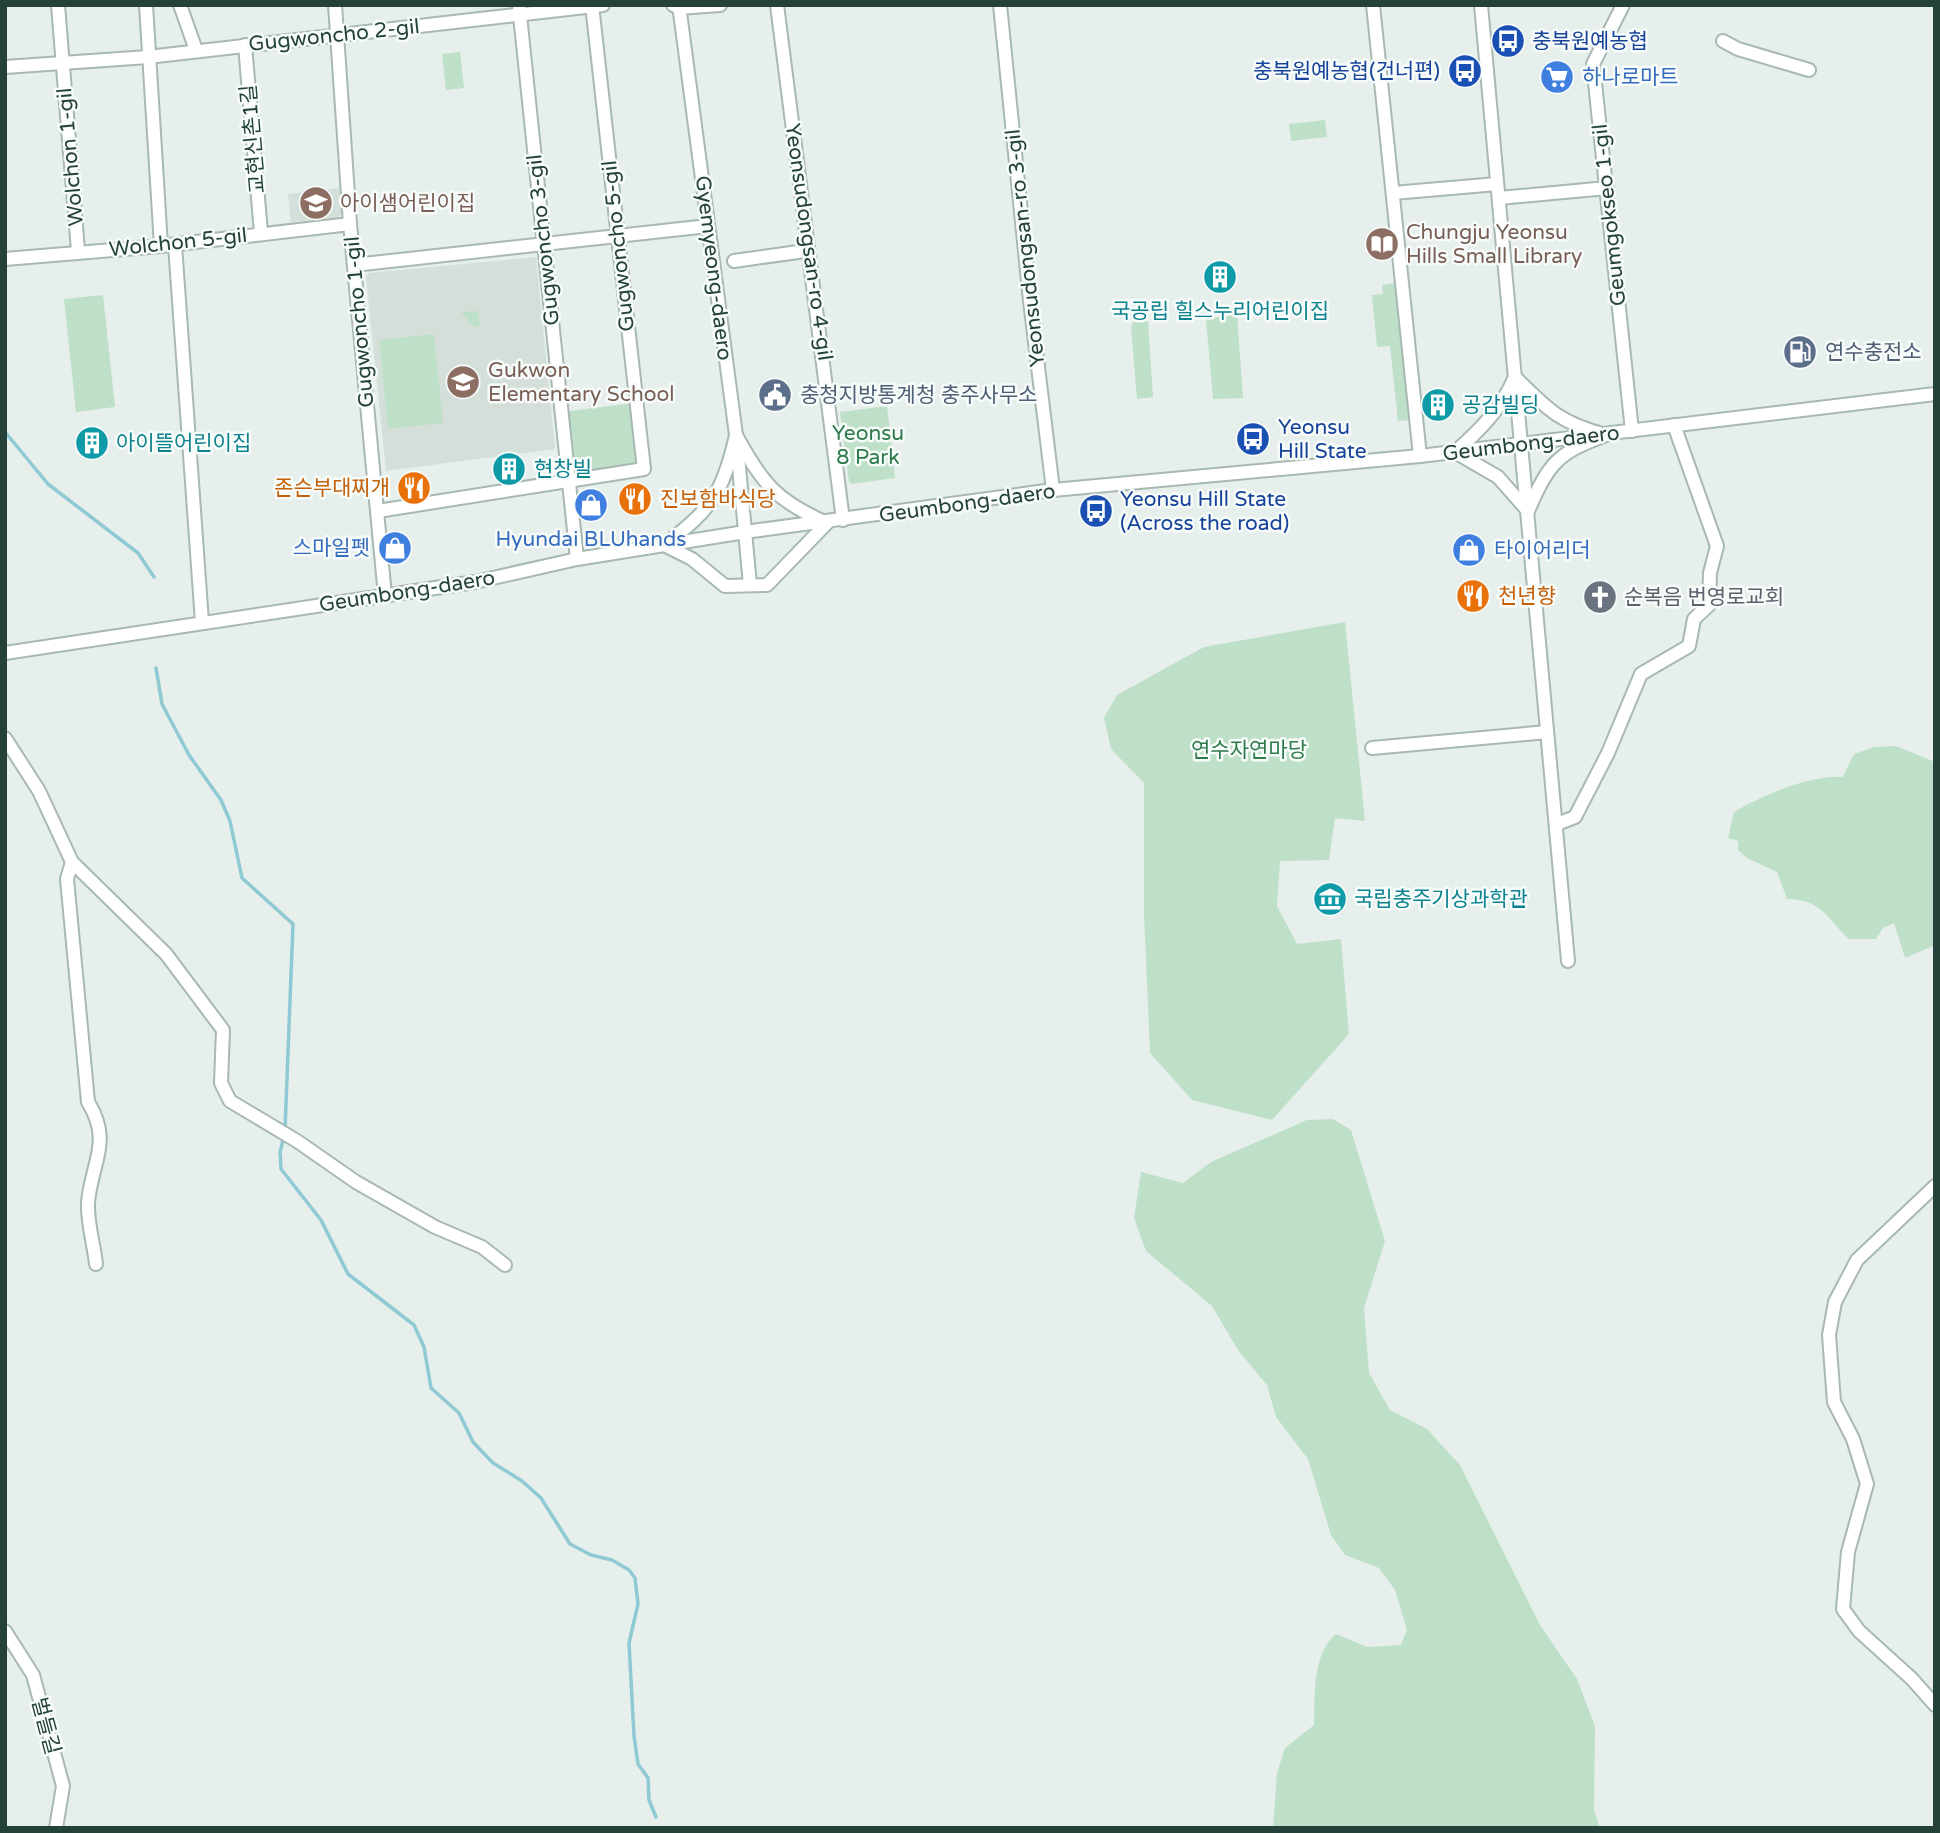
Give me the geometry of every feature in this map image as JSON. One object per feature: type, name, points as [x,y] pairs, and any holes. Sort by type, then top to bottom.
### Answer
[{"type":"street","name":"Wolchon 1-gil","points":[[58,5],[78,251]]},
{"type":"street","points":[[146,5],[161,246]]},
{"type":"street","points":[[180,5],[196,50]]},
{"type":"street","name":"Gugwoncho 1-gil","points":[[335,5],[350,224],[385,596]]},
{"type":"street","points":[[677,6],[720,5]]},
{"type":"street","name":"Yeonsudongsan-ro 4-gil","points":[[776,5],[843,520]]},
{"type":"street","name":"Yeonsudongsan-ro 3-gil","points":[[1000,5],[1030,301],[1053,490]]},
{"type":"street","points":[[1373,5],[1419,456]]},
{"type":"street","points":[[1481,5],[1568,961]]},
{"type":"street","name":"Geumgokseo 1-gil","points":[[1623,5],[1593,64],[1633,431]]},
{"type":"street","name":"Gugwoncho 2-gil","points":[[148,57],[520,9],[596,6]]},
{"type":"street","name":"Gugwoncho 5-gil","points":[[378,511],[568,478],[643,469],[617,236],[596,6]]},
{"type":"street","name":"Gyemyeong-daero","points":[[677,6],[736,435],[750,585]]},
{"type":"street","name":"Gugwoncho 3-gil","points":[[520,9],[577,559]]},
{"type":"street","points":[[1723,41],[1738,49],[1810,70]]},
{"type":"street","name":"교현신촌1길","points":[[245,45],[261,233]]},
{"type":"street","name":"Wolchon 1-gil","points":[[5,67],[148,57]]},
{"type":"street","points":[[1393,193],[1497,184]]},
{"type":"street","points":[[1499,198],[1606,188]]},
{"type":"street","name":"Wolchon 5-gil","points":[[5,259],[175,245],[350,224]]},
{"type":"street","points":[[354,265],[708,226]]},
{"type":"street","points":[[175,245],[202,622]]},
{"type":"street","points":[[734,261],[805,251]]},
{"type":"street","points":[[1515,377],[1557,416],[1573,426],[1606,435]]},
{"type":"street","points":[[1515,377],[1505,400],[1492,417],[1455,452],[1497,477],[1528,511]]},
{"type":"street","name":"Geumbong-daero","points":[[5,653],[475,582],[577,559],[745,532],[827,523],[1053,490],[1419,456],[1935,394]]},
{"type":"street","points":[[1557,824],[1575,817],[1608,753],[1641,674],[1689,646],[1694,620],[1709,605],[1710,573],[1717,546],[1674,425]]},
{"type":"street","points":[[736,435],[763,482],[791,505],[827,523],[766,585],[725,586],[692,559],[664,545],[710,506],[729,464],[736,435]]},
{"type":"street","points":[[1528,511],[1545,474],[1553,464],[1573,447],[1606,435]]},
{"type":"street","points":[[1372,748],[1548,732]]},
{"type":"street","points":[[5,738],[38,791],[72,862],[166,954],[223,1030],[221,1083],[230,1101],[291,1137],[356,1182],[435,1227],[482,1247],[505,1265]]},
{"type":"street","points":[[72,862],[67,879],[88,1102],[97,1118],[100,1136],[99,1158],[88,1203],[96,1264]]},
{"type":"street","points":[[1935,1186],[1857,1260],[1835,1302],[1829,1335],[1834,1402],[1853,1439],[1867,1484],[1848,1552],[1843,1609],[1859,1631],[1912,1679],[1935,1705]]},
{"type":"street","name":"벌들길","points":[[5,1631],[33,1675],[59,1774],[62,1786],[56,1828]]},
{"type":"shaded area","name":"아이샘어린이집","points":[[341,188],[344,211],[339,217],[291,222],[288,194]]},
{"type":"shaded area","name":"Gukwon Elementary School","points":[[536,257],[555,449],[386,471],[366,277],[369,273]]},
{"type":"green space","points":[[460,52],[464,88],[446,90],[442,54]]},
{"type":"green space","points":[[1325,120],[1327,137],[1291,141],[1289,124]]},
{"type":"green space","points":[[1397,283],[1411,420],[1398,421],[1390,346],[1377,347],[1372,295],[1383,294],[1382,285]]},
{"type":"green space","points":[[103,295],[115,407],[76,412],[64,299]]},
{"type":"green space","points":[[478,311],[480,326],[474,327],[461,312]]},
{"type":"green space","points":[[1237,314],[1243,398],[1213,399],[1206,319]]},
{"type":"green space","points":[[1134,321],[1148,321],[1153,397],[1137,399],[1131,326]]},
{"type":"green space","points":[[434,334],[443,423],[388,429],[379,340]]},
{"type":"green space","points":[[633,403],[640,463],[637,467],[574,474],[562,412]]},
{"type":"green space","name":"Yeonsu 8 Park","points":[[887,406],[895,478],[852,484],[849,482],[840,412]]},
{"type":"green space","name":"연수자연마당","points":[[1345,622],[1365,821],[1335,818],[1329,860],[1280,861],[1277,906],[1297,944],[1341,939],[1349,1034],[1272,1120],[1192,1100],[1150,1053],[1144,913],[1144,783],[1111,749],[1104,718],[1117,695],[1204,647]]},
{"type":"green space","points":[[1896,746],[1935,762],[1935,945],[1905,958],[1894,923],[1883,928],[1876,939],[1849,939],[1816,906],[1787,899],[1777,872],[1747,858],[1738,850],[1738,841],[1728,838],[1734,812],[1773,793],[1802,783],[1843,777],[1854,754],[1874,747]]},
{"type":"green space","points":[[1333,1119],[1351,1130],[1385,1241],[1364,1308],[1369,1373],[1390,1410],[1427,1429],[1460,1465],[1540,1625],[1577,1679],[1595,1726],[1594,1810],[1600,1828],[1273,1828],[1277,1773],[1285,1748],[1314,1725],[1316,1676],[1328,1642],[1336,1634],[1367,1647],[1401,1645],[1407,1630],[1395,1590],[1379,1568],[1345,1555],[1331,1535],[1308,1459],[1276,1417],[1267,1385],[1238,1350],[1212,1306],[1146,1251],[1134,1218],[1141,1172],[1183,1183],[1211,1162],[1307,1120]]},
{"type":"waterway","points":[[5,432],[48,484],[138,553],[154,577]]},
{"type":"waterway","points":[[156,668],[162,704],[189,755],[221,800],[230,821],[242,878],[293,924],[285,1130]]},
{"type":"waterway","points":[[284,1137],[280,1152],[281,1169],[321,1220],[348,1274],[414,1325],[424,1347],[431,1388],[459,1413],[473,1442],[493,1463],[522,1481],[541,1498],[570,1544],[591,1555],[612,1560],[629,1570],[635,1578],[638,1604],[629,1643],[634,1736],[638,1764],[648,1778],[649,1800],[656,1817]]},
{"type":"place","name":"충북원예농협","points":[[1508,41]]},
{"type":"place","name":"충북원예농협(건너편)","points":[[1465,71]]},
{"type":"place","name":"하나로마트","points":[[1557,77]]},
{"type":"place","name":"아이샘어린이집","points":[[316,203]]},
{"type":"place","name":"Chungju Yeonsu Hills Small Library","points":[[1382,244]]},
{"type":"place","name":"국공립 힐스누리어린이집","points":[[1220,277]]},
{"type":"place","name":"연수충전소","points":[[1800,352]]},
{"type":"place","name":"Gukwon Elementary School","points":[[463,382]]},
{"type":"place","name":"충청지방통계청 충주사무소","points":[[775,395]]},
{"type":"place","name":"공감빌딩","points":[[1438,405]]},
{"type":"place","name":"Yeonsu Hill State","points":[[1253,439]]},
{"type":"place","name":"아이뜰어린이집","points":[[92,443]]},
{"type":"place","name":"현창빌","points":[[509,469]]},
{"type":"place","name":"존슨부대찌개","points":[[414,488]]},
{"type":"place","name":"진보함바식당","points":[[635,499]]},
{"type":"place","name":"Hyundai BLUhands","points":[[591,505]]},
{"type":"place","name":"Yeonsu Hill State (Across the road)","points":[[1096,511]]},
{"type":"place","name":"스마일펫","points":[[395,548]]},
{"type":"place","name":"타이어리더","points":[[1469,550]]},
{"type":"place","name":"천년향","points":[[1473,596]]},
{"type":"place","name":"순복음 번영로교회","points":[[1600,597]]},
{"type":"place","name":"국립충주기상과학관","points":[[1330,899]]}]
